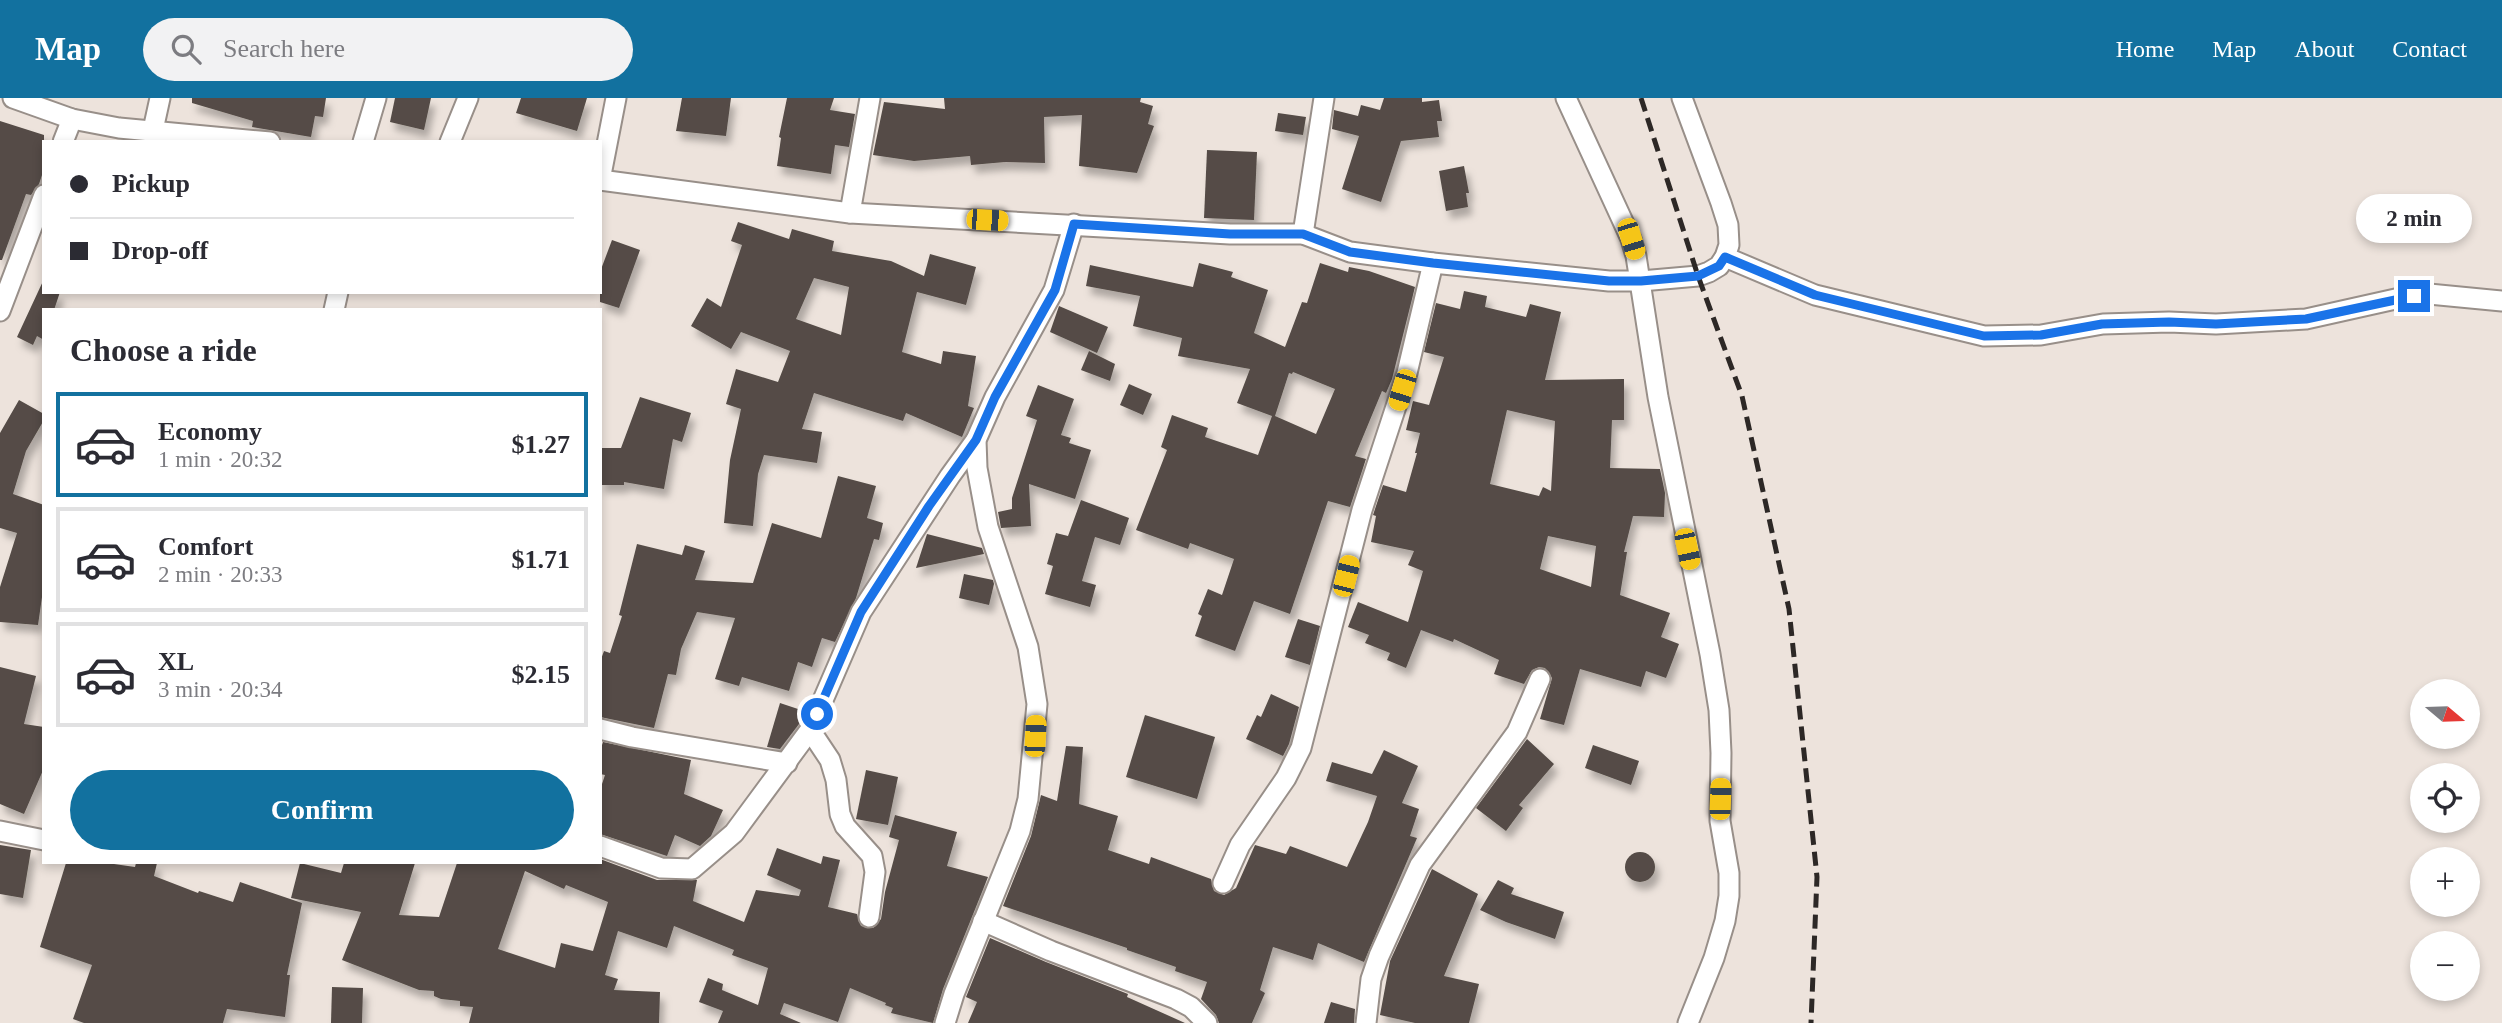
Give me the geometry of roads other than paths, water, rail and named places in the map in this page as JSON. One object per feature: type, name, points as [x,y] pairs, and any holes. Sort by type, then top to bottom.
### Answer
[{"type":"street","points":[[13,98],[72,119],[119,128],[250,140]]},
{"type":"street","points":[[153,130],[160,98]]},
{"type":"street","points":[[364,140],[376,98]]},
{"type":"street","points":[[451,140],[468,98]]},
{"type":"street","points":[[602,170],[616,98]]},
{"type":"street","points":[[850,213],[870,98]]},
{"type":"street","points":[[1303,234],[1324,98]]},
{"type":"street","points":[[1566,98],[1631,239],[1641,281],[1660,410],[1710,654],[1718,710],[1721,753],[1720,821],[1729,873],[1729,896],[1714,958],[1688,1023]]},
{"type":"street","points":[[602,180],[850,213],[1230,234],[1303,234],[1350,252],[1609,281],[1641,281],[1698,276],[1719,266],[1729,245],[1728,225],[1682,98]]},
{"type":"street","points":[[64,140],[72,119]]},
{"type":"street","points":[[0,311],[42,200]]},
{"type":"street","points":[[602,847],[662,868],[692,869],[734,833],[810,730],[861,612],[929,506],[976,440],[995,397],[1055,290],[1074,224]]},
{"type":"street","points":[[1725,257],[1815,295],[1984,336],[2041,335],[2102,324],[2216,324],[2306,319],[2429,294],[2502,301]]},
{"type":"street","points":[[1223,883],[1240,845],[1286,778],[1301,748],[1362,510],[1407,373],[1433,263]]},
{"type":"street","points":[[945,1023],[1020,831],[1028,799],[1037,704],[1028,647],[988,527],[976,440]]},
{"type":"street","points":[[1366,1023],[1371,979],[1420,865],[1517,732],[1540,679]]},
{"type":"street","points":[[602,730],[787,763]]},
{"type":"street","points":[[810,730],[830,760],[836,780],[840,814],[845,826],[872,856],[875,872],[869,916]]},
{"type":"street","points":[[0,831],[42,840]]},
{"type":"street","points":[[983,921],[1051,951],[1176,999],[1191,1007],[1207,1023]]},
{"type":"railway","points":[[1641,98],[1698,276],[1742,396],[1789,609],[1817,877],[1811,1023]]}]
